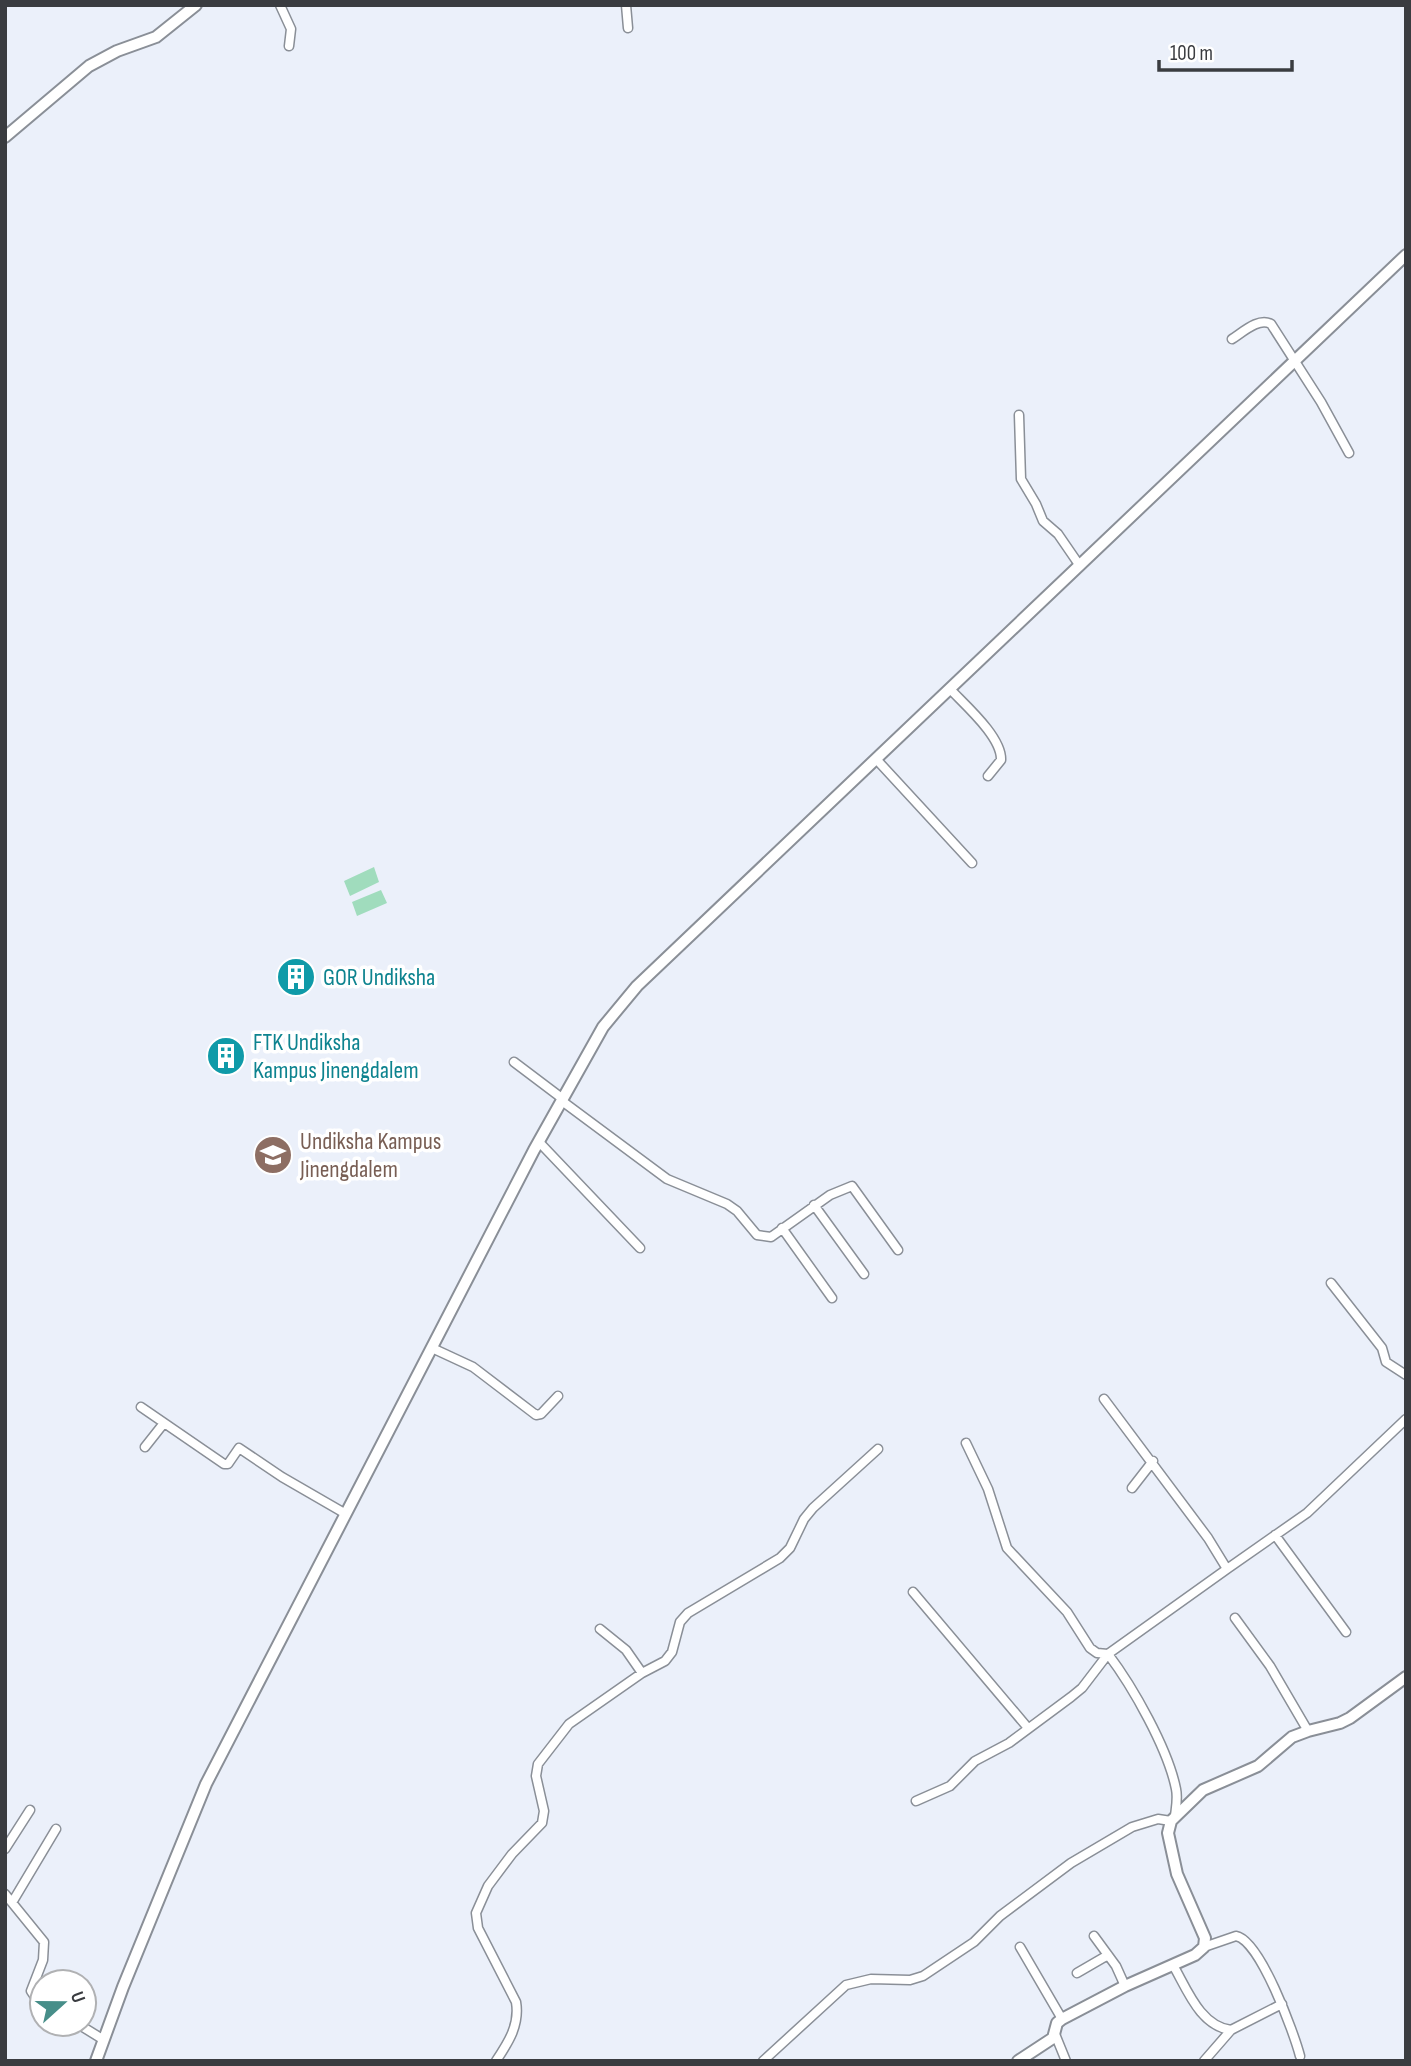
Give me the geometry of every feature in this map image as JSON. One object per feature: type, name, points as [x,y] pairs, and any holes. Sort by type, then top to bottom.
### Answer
[{"type":"street","points":[[5,136],[89,66],[117,51],[156,37],[196,5]]},
{"type":"street","points":[[280,5],[290,29],[289,46]]},
{"type":"street","points":[[626,5],[628,29]]},
{"type":"street","points":[[96,2061],[206,1784],[539,1142],[592,1045],[617,1008],[1406,255]]},
{"type":"street","points":[[1233,339],[1261,321],[1267,321],[1296,361],[1349,453]]},
{"type":"street","points":[[1019,415],[1021,479],[1037,504],[1043,521],[1058,534],[1080,566]]},
{"type":"street","points":[[950,689],[978,718],[999,746],[1001,760],[989,776]]},
{"type":"street","points":[[877,760],[972,863]]},
{"type":"street","points":[[514,1062],[667,1179],[727,1204],[737,1211],[757,1235],[771,1237],[814,1205],[852,1186],[898,1250]]},
{"type":"street","points":[[539,1142],[640,1248]]},
{"type":"street","points":[[814,1205],[864,1274]]},
{"type":"street","points":[[782,1228],[832,1298]]},
{"type":"street","points":[[1331,1283],[1382,1348],[1385,1361],[1406,1375]]},
{"type":"street","points":[[432,1348],[473,1367],[536,1415],[542,1413],[558,1396]]},
{"type":"street","points":[[1104,1399],[1153,1461],[1227,1569]]},
{"type":"street","points":[[141,1407],[225,1465],[239,1448],[346,1514]]},
{"type":"street","points":[[916,1801],[950,1786],[975,1761],[1003,1746],[1082,1688],[1108,1654],[1307,1513],[1406,1419]]},
{"type":"street","points":[[145,1447],[164,1423]]},
{"type":"street","points":[[966,1443],[988,1489],[1007,1548],[1067,1612],[1090,1648],[1097,1653],[1108,1654],[1132,1687],[1161,1748],[1176,1788],[1173,1819],[1168,1833],[1171,1853],[1185,1895],[1205,1938],[1204,1947]]},
{"type":"street","points":[[496,2061],[508,2043],[517,2020],[517,2011],[511,1993],[478,1928],[477,1913],[481,1899],[512,1854],[542,1823],[544,1811],[536,1776],[538,1764],[569,1724],[642,1673],[668,1659],[680,1622],[688,1613],[784,1555],[813,1508],[878,1449]]},
{"type":"street","points":[[1132,1488],[1153,1461]]},
{"type":"street","points":[[1275,1535],[1346,1632]]},
{"type":"street","points":[[913,1592],[1028,1728]]},
{"type":"street","points":[[1235,1618],[1270,1666],[1308,1731]]},
{"type":"street","points":[[600,1629],[626,1650],[642,1673]]},
{"type":"street","points":[[763,2061],[846,1985],[870,1979],[909,1980],[923,1976],[974,1942],[1004,1912],[1095,1848],[1144,1822],[1173,1819],[1203,1790],[1258,1766],[1292,1737],[1343,1721],[1406,1677]]},
{"type":"street","points":[[5,1849],[30,1810]]},
{"type":"street","points":[[13,1901],[56,1829]]},
{"type":"street","points":[[5,1894],[37,1931],[45,1945],[40,1968]]},
{"type":"street","points":[[1094,1936],[1125,1986]]},
{"type":"street","points":[[1018,2061],[1052,2039],[1057,2023],[1062,2019],[1125,1986],[1195,1955],[1204,1947],[1236,1936],[1243,1938],[1262,1964],[1294,2031],[1300,2056]]},
{"type":"street","points":[[1020,1947],[1062,2019]]},
{"type":"street","points":[[1077,1973],[1108,1955]]},
{"type":"street","points":[[1173,1965],[1207,2019],[1217,2026],[1231,2030]]},
{"type":"street","points":[[1204,2061],[1231,2030],[1282,2004]]},
{"type":"street","points":[[1055,2034],[1066,2061]]},
{"type":"street","points":[[98,2036],[104,2040]]},
{"type":"green space","points":[[374,867],[379,882],[350,896],[344,881]]},
{"type":"green space","points":[[381,890],[387,903],[357,916],[352,902]]},
{"type":"place","name":"GOR Undiksha","points":[[296,977]]},
{"type":"place","name":"FTK Undiksha Kampus Jinengdalem","points":[[226,1056]]},
{"type":"place","name":"Undiksha Kampus Jinengdalem","points":[[273,1155]]}]
